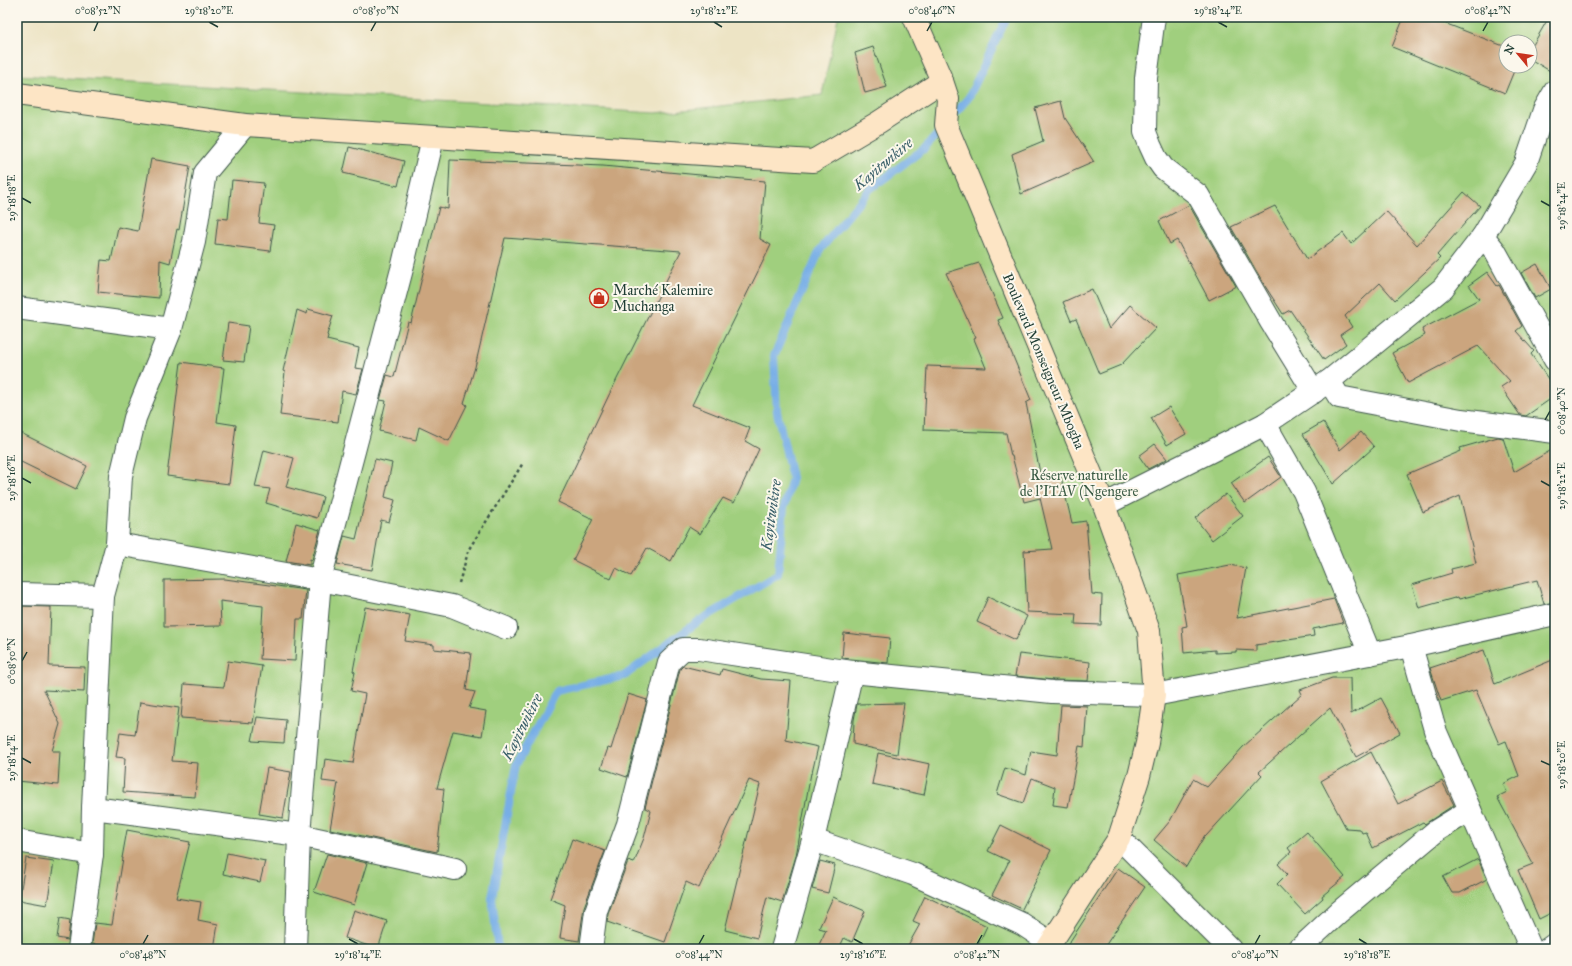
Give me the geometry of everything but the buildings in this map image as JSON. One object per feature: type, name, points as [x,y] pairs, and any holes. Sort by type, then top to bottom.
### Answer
[{"type":"street","name":"Boulevard Monseigneur Mbogha","points":[[914,17],[945,90],[946,125],[1104,505],[1149,631],[1154,694],[1148,742],[1139,776],[1119,838],[1049,946]]},
{"type":"street","points":[[1154,17],[1146,78],[1145,132],[1153,152],[1163,168],[1198,195],[1271,322],[1321,387],[1339,397],[1461,420],[1555,432]]},
{"type":"street","points":[[17,94],[245,125],[813,161],[879,122],[945,90]]},
{"type":"street","points":[[1104,505],[1265,424],[1321,387],[1443,288],[1483,236],[1526,163],[1544,110],[1555,91]]},
{"type":"street","points":[[79,949],[92,854],[92,808],[103,596],[117,544],[121,476],[135,418],[171,329],[194,242],[205,173],[245,125]]},
{"type":"street","points":[[295,949],[299,835],[320,580],[402,269],[434,138]]},
{"type":"street","points":[[1483,236],[1495,251],[1555,360]]},
{"type":"street","points":[[17,308],[171,329]]},
{"type":"street","points":[[1265,424],[1304,492],[1370,654]]},
{"type":"street","points":[[117,544],[320,580],[452,606],[506,628]]},
{"type":"street","points":[[17,594],[103,596]]},
{"type":"street","points":[[591,949],[596,911],[628,824],[670,662],[683,649],[699,649],[852,672],[1052,692],[1154,694],[1411,646],[1555,614]]},
{"type":"street","points":[[1411,646],[1435,730],[1531,949]]},
{"type":"street","points":[[782,949],[813,840],[852,672]]},
{"type":"street","points":[[92,808],[299,835],[455,869]]},
{"type":"street","points":[[1299,949],[1344,908],[1436,831],[1470,810]]},
{"type":"street","points":[[1119,838],[1230,949]]},
{"type":"street","points":[[813,840],[913,874],[1022,924],[1049,946]]},
{"type":"street","points":[[17,841],[92,854]]},
{"type":"street","points":[[1548,949],[1555,944]]},
{"type":"path","points":[[452,606],[469,549],[523,463]]},
{"type":"green space","name":"Réserve naturelle de l'ITAV (Ngengere","points":[[838,17],[1555,17],[1555,949],[17,949],[17,75],[656,113],[822,95]]},
{"type":"waterway","name":"Kayitwikire","points":[[952,117],[969,97],[1007,17]]},
{"type":"waterway","name":"Kayitwikire","points":[[498,949],[492,898],[516,765],[556,691],[624,676],[699,621],[778,574],[784,507],[792,478],[777,412],[774,356],[820,250],[870,189],[925,148],[945,126]]},
{"type":"place","name":"Marché Kalemire Muchanga","points":[[599,298]]}]
